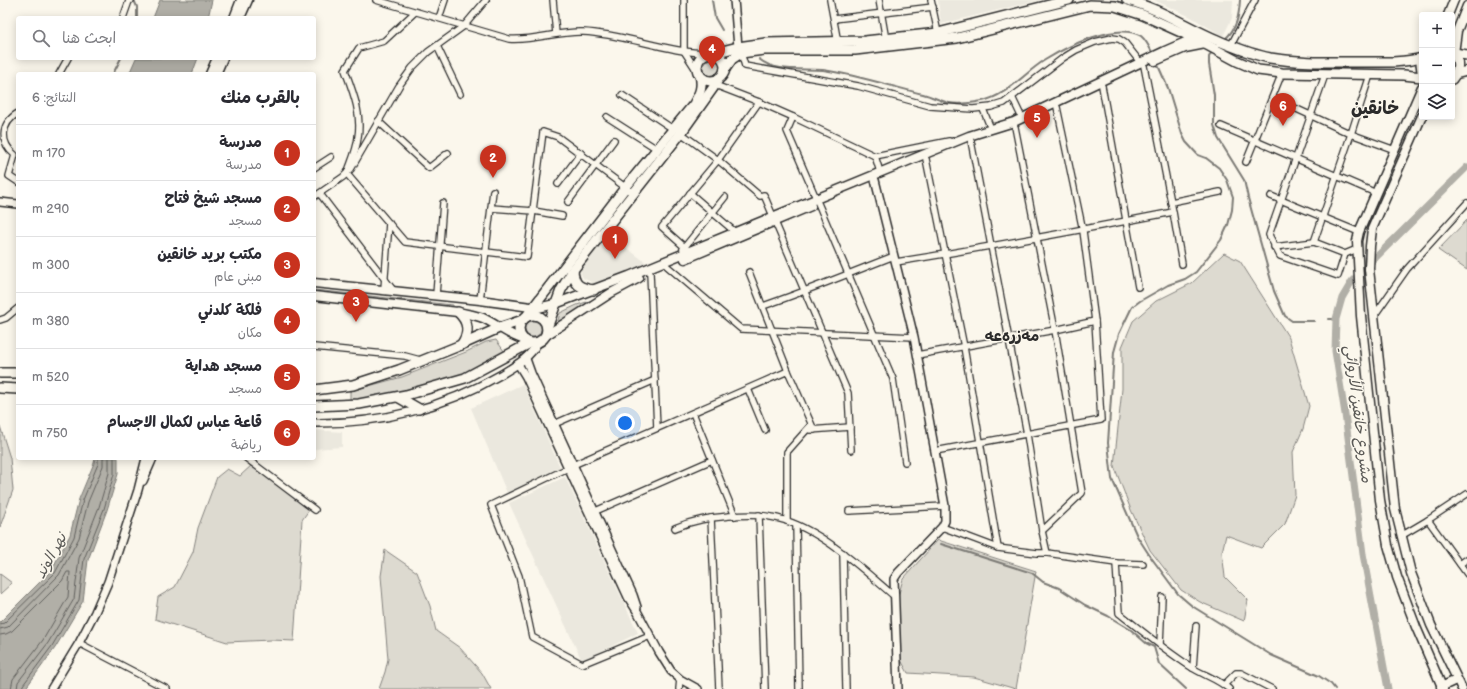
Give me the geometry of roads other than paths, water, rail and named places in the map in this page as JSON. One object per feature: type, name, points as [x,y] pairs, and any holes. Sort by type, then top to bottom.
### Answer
[{"type":"main road","points":[[235,16],[242,0]]},
{"type":"main road","points":[[241,16],[248,0]]},
{"type":"main road","points":[[537,338],[555,304],[565,280],[658,149],[677,131],[694,104],[701,92],[701,75],[697,67],[699,59],[702,56],[766,44],[838,43],[886,40],[938,33],[1069,0]]},
{"type":"main road","points":[[1127,0],[1155,10],[1216,40],[1257,55],[1270,58],[1332,62],[1403,62],[1419,59]]},
{"type":"main road","points":[[1449,12],[1454,0]]},
{"type":"main road","points":[[739,50],[855,50],[957,38],[1090,5],[1115,6],[1130,10],[1194,38],[1249,66],[1269,72],[1419,77]]},
{"type":"main road","points":[[1454,48],[1457,31],[1467,6]]},
{"type":"main road","points":[[817,201],[875,180],[926,159],[991,129],[1022,118],[1166,53],[1194,38],[1206,34]]},
{"type":"main road","points":[[1166,53],[1190,46],[1207,45]]},
{"type":"main road","points":[[537,338],[520,333],[519,328],[524,318],[717,82],[739,50]]},
{"type":"main road","points":[[1455,52],[1467,55]]},
{"type":"main road","points":[[712,53],[721,57],[725,65],[725,69]]},
{"type":"main road","points":[[1455,57],[1458,64],[1455,73]]},
{"type":"main road","points":[[1269,72],[1270,58]]},
{"type":"main road","points":[[211,72],[216,60]]},
{"type":"main road","points":[[217,72],[222,60]]},
{"type":"main road","points":[[1329,75],[1332,62]]},
{"type":"main road","points":[[316,406],[359,404],[398,397],[465,378],[537,338],[611,293],[650,273],[817,201],[880,172],[968,140],[1015,127],[1102,86],[1144,63]]},
{"type":"main road","points":[[1455,76],[1467,71]]},
{"type":"main road","points":[[701,75],[717,82]]},
{"type":"main road","points":[[1419,95],[1358,232],[1357,249],[1361,316],[1380,500],[1388,545],[1397,577],[1442,688],[1456,680]]},
{"type":"main road","points":[[1420,120],[1371,235],[1369,269],[1394,509],[1411,573],[1431,625],[1456,680],[1462,689]]},
{"type":"main road","points":[[316,283],[480,300],[532,308],[546,307],[594,290],[678,256],[687,249],[774,219]]},
{"type":"main road","points":[[1358,232],[1371,235]]},
{"type":"main road","points":[[572,270],[573,278],[578,285],[586,289],[594,290]]},
{"type":"main road","points":[[316,296],[458,312],[476,316],[511,336],[537,338]]},
{"type":"main road","points":[[458,312],[464,317],[468,332],[466,339],[461,345]]},
{"type":"main road","points":[[316,390],[353,385],[399,370],[499,328],[535,315],[546,323],[537,338]]},
{"type":"main road","points":[[0,373],[16,373]]},
{"type":"main road","points":[[0,388],[16,389]]},
{"type":"main road","points":[[398,397],[419,409]]},
{"type":"street","points":[[376,0],[509,39],[521,40],[556,34],[582,32],[606,35],[684,51],[712,53]]},
{"type":"street","points":[[439,18],[445,0]]},
{"type":"street","points":[[393,290],[317,195],[347,174],[378,121],[412,68],[436,46],[464,26],[486,0]]},
{"type":"street","points":[[553,0],[556,34]]},
{"type":"street","points":[[684,0],[684,51],[701,75]]},
{"type":"street","points":[[734,0],[739,50],[745,66],[858,86],[930,106],[958,109],[983,109],[998,105],[1012,97],[1063,58],[1076,50],[1095,42],[1112,38],[1119,39],[1126,43],[1144,63],[1182,264]]},
{"type":"street","points":[[830,0],[838,43]]},
{"type":"street","points":[[879,0],[886,40]]},
{"type":"street","points":[[931,0],[938,33]]},
{"type":"street","points":[[1229,44],[1255,0]]},
{"type":"street","points":[[124,16],[130,1]]},
{"type":"street","points":[[834,19],[933,7]]},
{"type":"street","points":[[347,174],[357,144],[359,124],[353,90],[345,70],[360,48],[384,41],[415,12]]},
{"type":"street","points":[[436,46],[460,94]]},
{"type":"street","points":[[60,72],[67,60]]},
{"type":"street","points":[[1246,162],[1282,73]]},
{"type":"street","points":[[1329,75],[1311,117],[1269,235],[1280,256],[1338,276],[1345,254]]},
{"type":"street","points":[[1314,242],[1370,75]]},
{"type":"street","points":[[717,82],[875,156],[968,140],[1009,338],[1047,553]]},
{"type":"street","points":[[1102,86],[1138,287]]},
{"type":"street","points":[[622,95],[718,160],[760,196],[764,195],[848,393],[851,450]]},
{"type":"street","points":[[1012,97],[1022,118]]},
{"type":"street","points":[[1273,98],[1311,117],[1395,150]]},
{"type":"street","points":[[725,197],[687,249],[662,227],[718,160],[759,102]]},
{"type":"street","points":[[935,451],[1101,420],[1095,322],[1082,231],[1057,107]]},
{"type":"street","points":[[983,109],[991,129]]},
{"type":"street","points":[[16,115],[2,125],[3,139],[6,147],[15,155],[9,176],[16,181]]},
{"type":"street","points":[[607,117],[658,149]]},
{"type":"street","points":[[793,117],[787,131],[894,379],[904,462]]},
{"type":"street","points":[[378,121],[428,168],[448,153]]},
{"type":"street","points":[[1221,126],[1376,193]]},
{"type":"street","points":[[1015,127],[1055,330],[1082,493],[1042,531]]},
{"type":"street","points":[[347,174],[405,242],[527,257],[543,132],[558,137],[629,191]]},
{"type":"street","points":[[568,202],[614,140]]},
{"type":"street","points":[[558,184],[581,153]]},
{"type":"street","points":[[875,156],[880,172]]},
{"type":"street","points":[[316,167],[331,157]]},
{"type":"street","points":[[926,159],[964,347],[998,548]]},
{"type":"street","points":[[875,180],[914,338],[945,506],[945,521],[942,527],[896,576],[894,583],[898,689]]},
{"type":"street","points":[[480,300],[493,191]]},
{"type":"street","points":[[1171,202],[1220,192]]},
{"type":"street","points":[[690,193],[735,232]]},
{"type":"street","points":[[1271,196],[1358,232]]},
{"type":"street","points":[[0,202],[16,202]]},
{"type":"street","points":[[436,295],[443,203]]},
{"type":"street","points":[[1374,316],[1407,269],[1467,203]]},
{"type":"street","points":[[491,208],[534,211],[562,216]]},
{"type":"street","points":[[763,306],[806,292],[848,273],[895,259],[945,254],[1037,237],[1082,231],[1173,212]]},
{"type":"street","points":[[384,289],[389,223]]},
{"type":"street","points":[[388,234],[400,235]]},
{"type":"street","points":[[1274,247],[1314,242],[1345,254],[1357,249]]},
{"type":"street","points":[[667,266],[741,329],[914,338]]},
{"type":"street","points":[[749,272],[788,371],[813,427]]},
{"type":"street","points":[[650,273],[657,428]]},
{"type":"street","points":[[0,320],[6,318],[16,310]]},
{"type":"street","points":[[917,355],[1095,322]]},
{"type":"street","points":[[316,423],[352,422],[384,417],[436,405],[472,391],[526,359],[533,351],[537,338]]},
{"type":"street","points":[[316,347],[405,356],[420,360]]},
{"type":"street","points":[[526,359],[551,425]]},
{"type":"street","points":[[518,364],[551,425],[592,513],[633,595],[637,611],[650,636],[671,671],[680,679],[698,689]]},
{"type":"street","points":[[650,636],[582,664],[532,637],[519,576],[491,506],[570,466],[788,371]]},
{"type":"street","points":[[551,425],[655,380]]},
{"type":"street","points":[[748,389],[765,430]]},
{"type":"street","points":[[693,413],[735,516]]},
{"type":"street","points":[[787,521],[787,452],[806,431],[813,427],[850,427]]},
{"type":"street","points":[[51,689],[79,644],[108,582],[138,490],[146,460]]},
{"type":"street","points":[[138,490],[153,460]]},
{"type":"street","points":[[249,460],[315,510]]},
{"type":"street","points":[[592,513],[712,460]]},
{"type":"street","points":[[1401,536],[1467,494]]},
{"type":"street","points":[[849,511],[945,506]]},
{"type":"street","points":[[759,515],[765,689]]},
{"type":"street","points":[[675,528],[692,521],[735,516],[759,515],[787,521],[812,533],[843,553],[894,596]]},
{"type":"street","points":[[711,518],[719,689]]},
{"type":"street","points":[[1428,520],[1467,574]]},
{"type":"street","points":[[796,525],[800,689]]},
{"type":"street","points":[[942,527],[998,548],[1047,553],[1116,563],[1143,564]]},
{"type":"street","points":[[843,553],[846,689]]},
{"type":"street","points":[[1460,564],[1467,559]]},
{"type":"street","points":[[1116,563],[1119,613],[1160,645],[1193,668],[1227,687],[1236,673],[1241,673],[1272,689]]},
{"type":"street","points":[[1160,645],[1162,597]]},
{"type":"street","points":[[1193,668],[1196,626]]},
{"type":"street","points":[[79,644],[167,689]]},
{"type":"street","points":[[679,689],[680,679]]},
{"type":"water","points":[[160,0],[212,0],[208,16],[154,16]]},
{"type":"water","points":[[135,60],[197,60],[193,72],[130,72]]},
{"type":"water","points":[[95,460],[118,460],[118,474],[107,510],[88,560],[83,601],[55,648],[25,689],[0,689],[0,622],[51,571],[70,535],[79,499]]},
{"type":"waterway","points":[[134,0],[137,7],[137,16]]},
{"type":"waterway","points":[[712,0],[715,18],[722,30]]},
{"type":"waterway","points":[[1224,40],[1235,27],[1240,0]]},
{"type":"waterway","points":[[759,59],[781,68],[836,72],[926,95],[949,103],[961,104],[991,98],[1015,84],[1045,60],[1078,43],[1106,34],[1131,32],[1141,36],[1153,54]]},
{"type":"waterway","points":[[1212,51],[1209,57],[1209,64],[1214,95],[1214,125],[1218,138],[1244,180],[1274,291],[1285,316],[1292,321],[1314,321]]},
{"type":"waterway","points":[[114,72],[120,60]]},
{"type":"waterway","points":[[1157,63],[1168,88],[1182,134],[1186,142],[1198,155],[1206,158],[1219,168],[1227,180],[1233,197],[1232,210],[1228,225],[1221,240],[1196,272],[1185,279],[1168,285],[1132,307],[1119,334],[1114,352],[1108,443],[1112,479],[1137,536],[1178,594],[1192,606],[1271,655],[1319,676],[1331,684],[1335,689]]},
{"type":"waterway","name":"مشروع خانقين الأروائي","points":[[1388,689],[1363,554],[1345,414],[1335,351],[1336,319],[1342,298],[1352,281],[1467,167]]},
{"type":"waterway","name":"مشروع خانقين الأروائي","points":[[1329,319],[1336,319]]},
{"type":"waterway","points":[[941,544],[1032,573],[1043,582],[1059,588],[1085,605],[1108,616],[1131,630],[1146,643],[1154,647],[1159,664],[1186,689]]},
{"type":"place","name":"فلكة كلدني","points":[[712,69]]},
{"type":"place","name":"قاعة عباس لكمال الاجسام","points":[[1283,126]]},
{"type":"place","name":"مسجد هداية","points":[[1037,138]]},
{"type":"place","name":"مسجد شيخ فتاح","points":[[493,178]]},
{"type":"place","name":"مدرسة","points":[[615,259]]},
{"type":"place","name":"مكتب بريد خانقين","points":[[356,322]]},
{"type":"district","name":"خانقين","points":[[1375,108]]},
{"type":"district","name":"مەزرەعە","points":[[1012,336]]},
{"type":"water label","name":"نهر الوند","points":[[51,556]]}]
